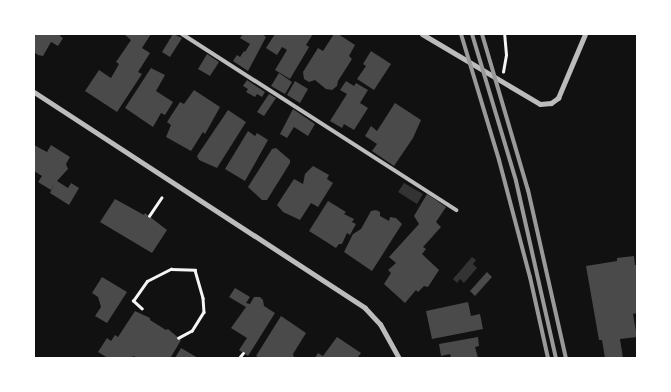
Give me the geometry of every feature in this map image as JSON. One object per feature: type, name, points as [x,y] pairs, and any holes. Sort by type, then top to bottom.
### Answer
[{"type":"street","points":[[422,34],[540,104],[552,103],[561,92],[585,34]]},
{"type":"street","points":[[34,92],[362,306],[380,324],[399,358]]},
{"type":"lane","points":[[182,34],[456,210]]},
{"type":"path","points":[[504,34],[506,55],[502,69],[504,84]]},
{"type":"path","points":[[149,216],[161,198]]},
{"type":"path","points":[[142,310],[133,301],[147,281],[171,268],[195,270],[203,298],[204,312],[192,331],[179,338]]},
{"type":"path","points":[[239,358],[243,353]]},
{"type":"shaded area","points":[[404,183],[423,194],[417,204],[398,192]]},
{"type":"shaded area","points":[[472,257],[476,260],[473,264],[477,268],[464,283],[460,279],[457,283],[453,279]]},
{"type":"building","points":[[34,34],[61,34],[60,36],[63,38],[58,46],[51,42],[43,56],[34,52]]},
{"type":"building","points":[[124,34],[151,34],[142,48],[150,53],[138,72],[142,74],[117,112],[85,91],[99,70],[111,78],[119,64],[116,62],[131,40]]},
{"type":"building","points":[[173,34],[182,38],[170,57],[162,52]]},
{"type":"building","points":[[243,34],[262,34],[266,37],[248,71],[233,61],[237,55],[240,57],[245,52],[250,44],[240,38]]},
{"type":"building","points":[[275,34],[313,34],[306,45],[309,47],[290,79],[275,70],[287,50],[282,47],[277,55],[266,48]]},
{"type":"building","points":[[334,34],[338,34],[355,45],[349,56],[352,59],[338,81],[337,86],[332,90],[326,89],[315,80],[309,82],[304,79],[303,72],[318,48],[323,51]]},
{"type":"building","points":[[371,51],[391,64],[374,90],[357,79],[366,66],[363,64]]},
{"type":"building","points":[[207,54],[219,62],[210,76],[198,69]]},
{"type":"building","points":[[151,68],[165,75],[156,91],[173,102],[165,115],[161,113],[153,127],[125,108]]},
{"type":"building","points":[[279,73],[292,82],[285,94],[271,86]]},
{"type":"building","points":[[247,80],[265,92],[262,97],[257,94],[255,97],[246,92],[248,89],[243,86]]},
{"type":"building","points":[[295,81],[308,89],[300,103],[287,95]]},
{"type":"building","points":[[346,81],[354,86],[356,83],[368,90],[360,103],[368,108],[354,130],[344,124],[342,128],[330,121],[347,94],[340,90]]},
{"type":"building","points":[[194,90],[220,107],[205,134],[203,132],[191,151],[166,137],[171,125],[167,122],[180,102],[184,104]]},
{"type":"building","points":[[269,94],[276,98],[264,116],[257,112]]},
{"type":"building","points":[[395,103],[421,120],[413,138],[394,166],[372,151],[377,144],[365,136],[371,126],[377,131]]},
{"type":"building","points":[[293,109],[315,124],[308,136],[294,127],[287,138],[280,134]]},
{"type":"building","points":[[228,110],[246,122],[217,168],[199,160],[197,156]]},
{"type":"building","points":[[248,131],[255,136],[257,133],[268,140],[245,181],[225,169]]},
{"type":"building","points":[[34,145],[47,152],[51,145],[70,157],[66,164],[68,169],[57,181],[68,188],[71,183],[79,188],[69,205],[50,193],[54,184],[51,190],[38,182],[42,176],[34,171]]},
{"type":"building","points":[[276,148],[290,160],[290,163],[267,200],[262,200],[248,187],[272,149]]},
{"type":"building","points":[[313,166],[329,175],[327,179],[333,183],[318,207],[311,203],[300,220],[283,212],[277,205],[294,179],[303,184],[305,174]]},
{"type":"building","points":[[427,194],[446,207],[436,222],[441,227],[423,247],[426,249],[422,254],[439,270],[428,287],[424,286],[418,292],[416,290],[405,303],[384,284],[391,273],[388,270],[396,263],[389,257],[419,224],[414,216]]},
{"type":"building","points":[[115,199],[144,215],[145,213],[167,230],[152,253],[100,222]]},
{"type":"building","points":[[328,201],[346,212],[344,214],[354,219],[352,222],[356,224],[350,235],[347,233],[342,244],[339,244],[336,248],[309,231]]},
{"type":"building","points":[[376,210],[380,212],[380,216],[389,221],[390,217],[396,218],[402,224],[372,271],[344,252],[353,234],[361,229],[371,211]]},
{"type":"building","points":[[634,256],[635,265],[637,265],[637,313],[633,314],[637,337],[620,339],[623,358],[605,358],[602,340],[599,340],[586,266],[617,261],[617,258]]},
{"type":"building","points":[[487,272],[492,277],[475,296],[470,291]]},
{"type":"building","points":[[102,277],[127,292],[107,323],[95,316],[101,307],[98,297],[92,293]]},
{"type":"building","points":[[235,288],[250,297],[246,303],[250,304],[254,297],[260,297],[263,300],[264,306],[275,313],[248,356],[239,350],[247,338],[231,328],[246,307],[229,297]]},
{"type":"building","points":[[468,302],[471,316],[480,314],[483,329],[432,339],[426,311]]},
{"type":"building","points":[[135,311],[150,318],[150,320],[166,330],[168,329],[181,340],[171,357],[174,358],[138,358],[133,356],[132,358],[108,358],[98,352],[107,338],[111,341],[115,335],[118,337]]},
{"type":"building","points":[[281,316],[306,333],[293,354],[294,358],[260,358],[256,356]]},
{"type":"building","points":[[337,337],[361,353],[357,358],[315,358],[318,353],[323,356]]},
{"type":"building","points":[[478,337],[479,346],[475,347],[478,358],[451,358],[450,354],[441,356],[439,344]]},
{"type":"building","points":[[181,348],[198,358],[175,358]]},
{"type":"railway","points":[[461,34],[499,160],[530,277],[548,358]]},
{"type":"railway","points":[[472,34],[516,181],[556,358]]},
{"type":"railway","points":[[482,34],[528,190],[566,358]]}]
